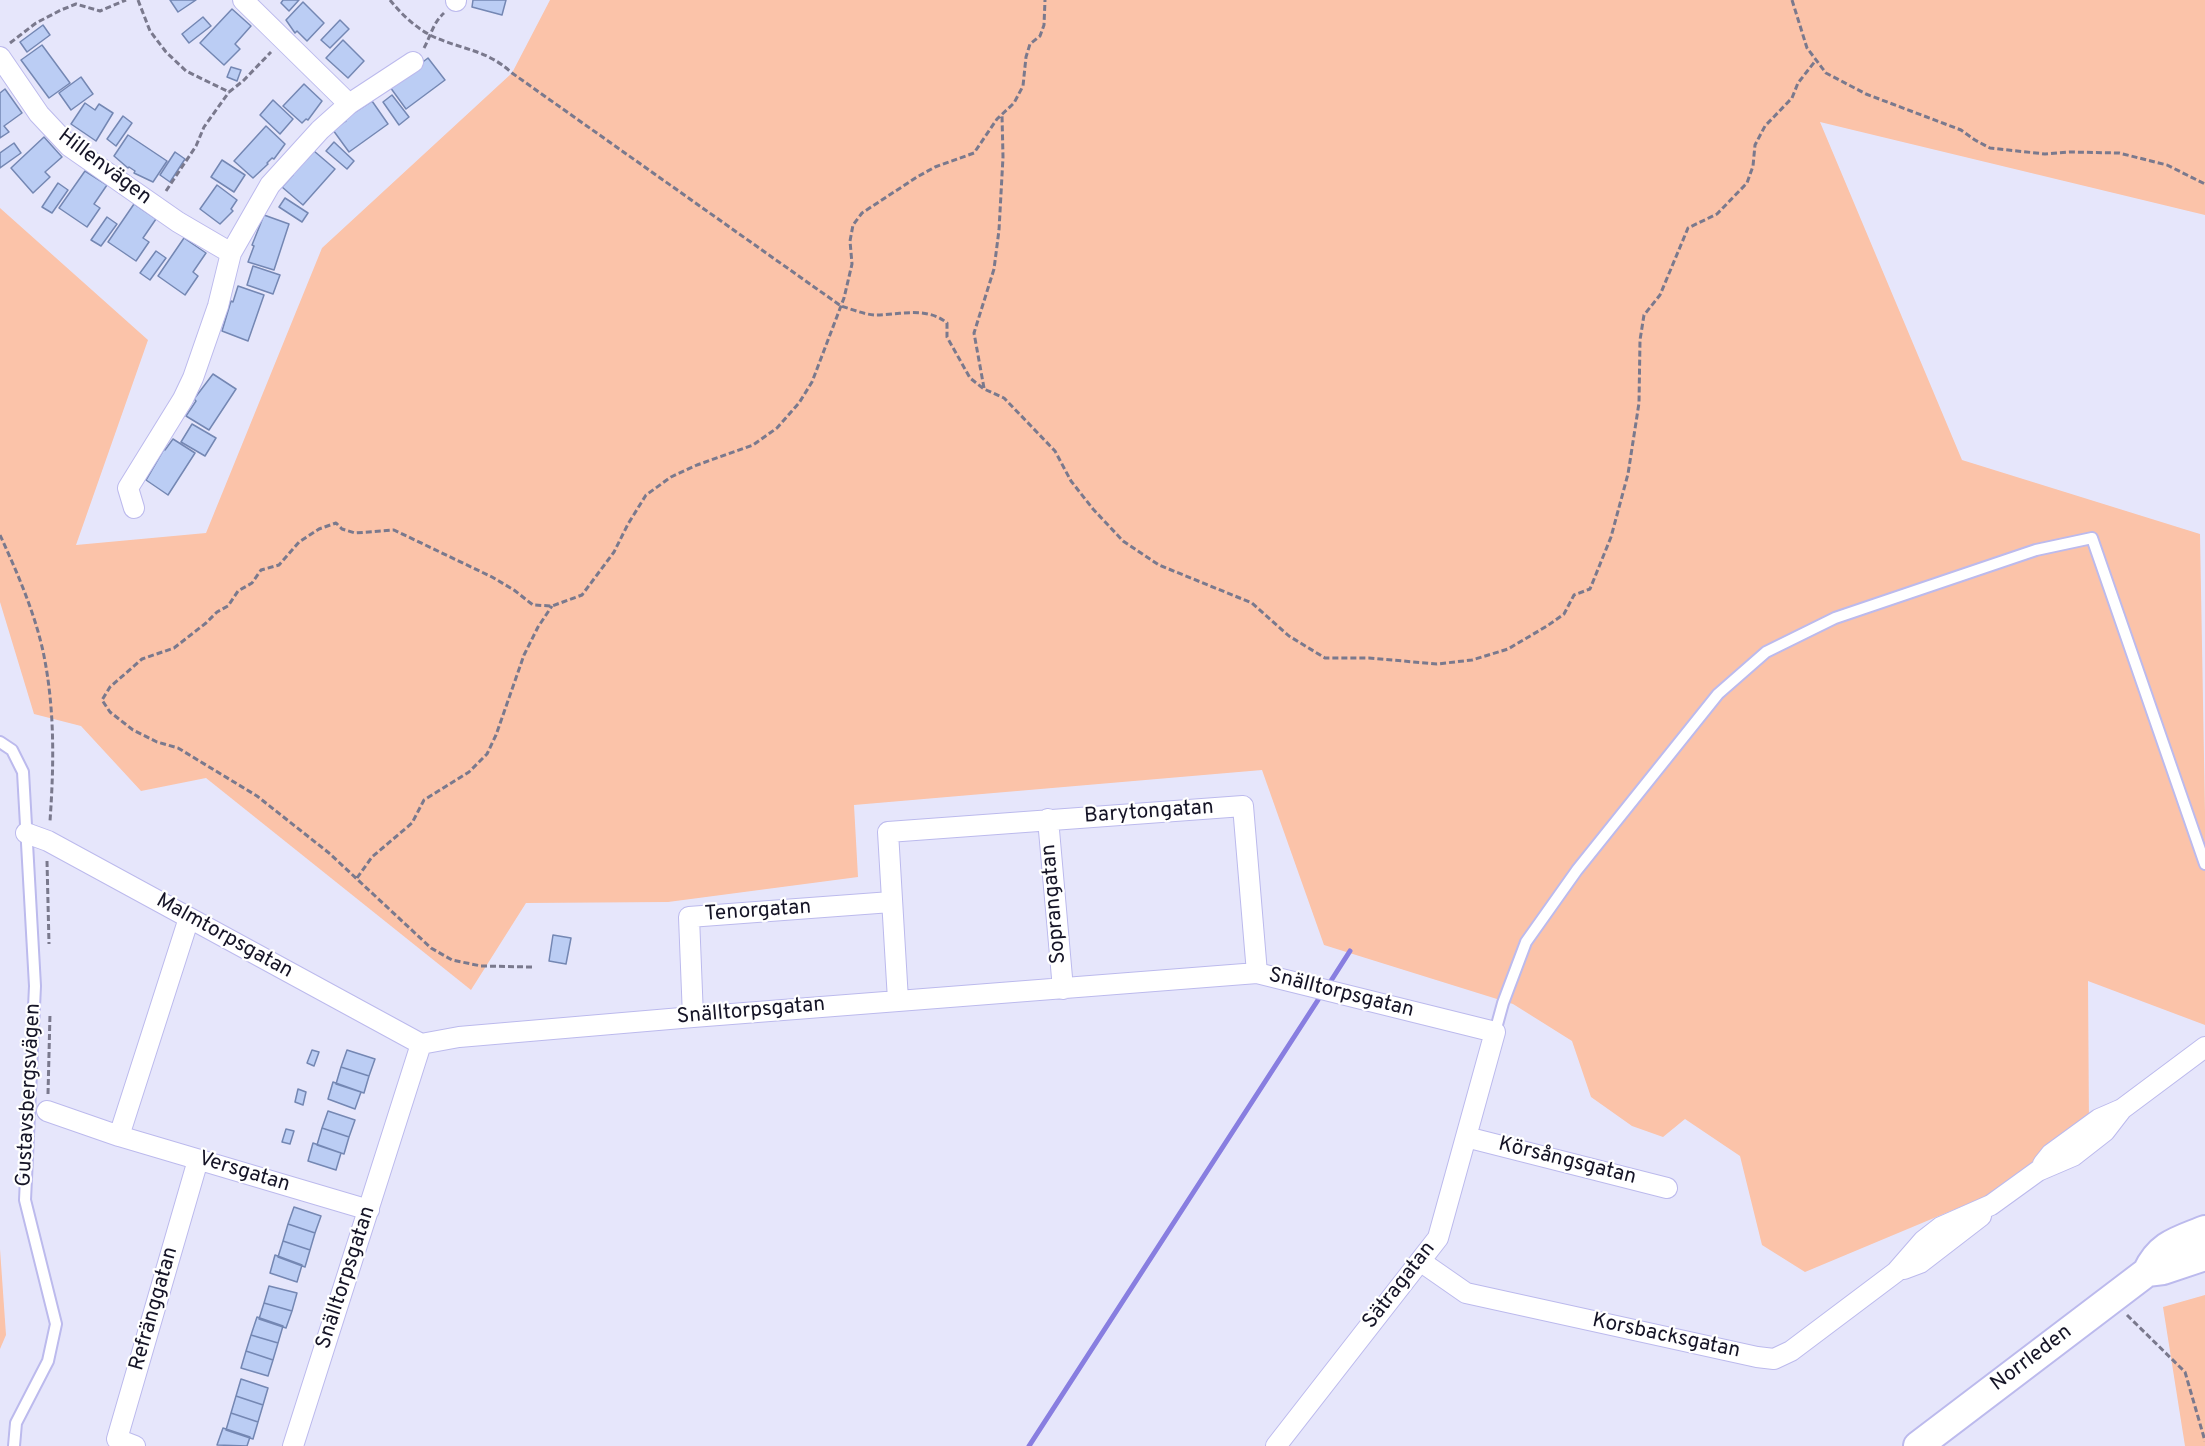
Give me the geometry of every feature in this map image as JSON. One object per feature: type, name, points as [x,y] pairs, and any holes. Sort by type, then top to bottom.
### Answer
[{"type":"main road","name":"Norrleden","points":[[1918,1446],[2147,1272],[2154,1256],[2174,1242],[2205,1230]]},
{"type":"main road","name":"Norrleden","points":[[2147,1272],[2163,1270],[2205,1256]]},
{"type":"street","points":[[243,0],[349,104]]},
{"type":"street","name":"Hillenvägen","points":[[5,50],[39,114],[69,146],[156,207],[231,253]]},
{"type":"street","points":[[134,508],[128,488],[183,399],[193,378],[218,306],[231,253],[270,185],[320,130],[349,104],[413,62]]},
{"type":"street","name":"Barytongatan","points":[[891,902],[888,832],[1243,806],[1257,973]]},
{"type":"street","name":"Soprangatan","points":[[1048,819],[1063,989]]},
{"type":"street","name":"Malmtorpsgatan","points":[[27,833],[48,841],[421,1044]]},
{"type":"street","points":[[891,902],[898,1000]]},
{"type":"street","name":"Tenorgatan","points":[[693,1017],[689,917],[891,902]]},
{"type":"street","points":[[119,1136],[189,918]]},
{"type":"street","name":"Snälltorpsgatan","points":[[293,1446],[421,1044],[459,1037],[693,1017],[1257,973],[1495,1032]]},
{"type":"street","name":"Sätragatan","points":[[1276,1446],[1438,1238],[1495,1032]]},
{"type":"street","name":"Korsbacksgatan","points":[[1420,1261],[1466,1293],[1774,1359],[1791,1351],[1896,1272],[1920,1263],[1976,1221],[1991,1205],[2038,1171],[2073,1156],[2094,1141],[2122,1109],[2205,1047]]},
{"type":"street","name":"Versgatan","points":[[47,1111],[119,1136],[369,1210]]},
{"type":"street","name":"Körsångsgatan","points":[[1466,1137],[1667,1188]]},
{"type":"street","name":"Refränggatan","points":[[135,1446],[117,1439],[198,1160]]},
{"type":"lane","points":[[1495,1032],[1503,1003],[1526,942],[1578,870],[1718,694],[1767,652],[1835,618],[2036,550],[2092,538],[2205,864]]},
{"type":"lane","name":"Gustavsbergsvägen","points":[[0,742],[12,750],[23,772],[35,986],[25,1200],[56,1324],[48,1361],[16,1423],[14,1446]]},
{"type":"path","points":[[5,50],[36,23],[61,10],[76,4],[100,11],[126,0]]},
{"type":"path","points":[[138,0],[150,31],[166,52],[186,71],[229,92]]},
{"type":"path","points":[[390,0],[413,24],[431,36],[491,56],[842,306],[872,315],[926,313],[942,319],[947,323],[948,337],[970,378],[984,389],[1004,398],[1055,451],[1071,481],[1093,509],[1124,541],[1159,564],[1252,603],[1289,636],[1325,658],[1369,658],[1437,664],[1472,660],[1509,649],[1564,614],[1574,595],[1590,589],[1611,537],[1628,474],[1639,403],[1640,340],[1644,315],[1660,295],[1688,228],[1718,213],[1747,183],[1753,166],[1755,145],[1765,126],[1792,98],[1798,83],[1816,60]]},
{"type":"path","points":[[532,967],[481,966],[452,960],[431,948],[357,878],[257,796],[178,748],[157,742],[133,730],[110,712],[102,700],[110,687],[142,659],[174,648],[217,612],[228,606],[238,591],[252,584],[261,570],[279,565],[299,542],[319,529],[336,523],[342,529],[355,533],[394,530],[492,578],[514,590],[533,605],[552,606],[582,595],[614,552],[646,495],[671,477],[753,445],[777,428],[799,403],[812,382],[842,306],[852,264],[850,240],[853,225],[862,213],[935,167],[974,153],[1002,115],[1014,103],[1023,86],[1026,57],[1030,44],[1040,36],[1044,25],[1045,0]]},
{"type":"path","points":[[1792,0],[1807,48],[1826,73],[1866,94],[1961,130],[1990,148],[2045,154],[2119,153],[2167,165],[2205,184]]},
{"type":"path","points":[[413,62],[431,36],[435,21],[456,1]]},
{"type":"path","points":[[156,207],[196,147],[204,127],[229,92],[260,64],[283,38]]},
{"type":"path","points":[[984,389],[974,333],[994,269],[999,230],[1003,157],[1002,115]]},
{"type":"path","points":[[357,878],[372,857],[412,823],[424,800],[470,772],[487,754],[524,656],[538,627],[552,606]]},
{"type":"path","points":[[2111,1300],[2185,1372],[2205,1441]]},
{"type":"shaded area","points":[[550,0],[2205,0],[2205,215],[1820,122],[1962,460],[2200,534],[2205,813],[2205,1025],[2088,981],[2089,1128],[2008,1187],[1805,1272],[1762,1245],[1740,1156],[1685,1119],[1663,1137],[1632,1126],[1591,1097],[1572,1041],[1513,1004],[1324,945],[1262,770],[854,805],[858,877],[668,902],[526,903],[471,990],[206,778],[141,791],[81,726],[34,714],[0,602],[0,208],[148,340],[76,545],[206,533],[322,248],[512,73]]},
{"type":"shaded area","points":[[0,1249],[6,1335],[0,1349]]},
{"type":"shaded area","points":[[2205,1295],[2205,1446],[2185,1446],[2163,1307]]},
{"type":"building","points":[[170,0],[196,0],[178,12]]},
{"type":"building","points":[[283,0],[299,0],[289,11],[281,3]]},
{"type":"building","points":[[473,0],[506,0],[502,15],[472,7]]},
{"type":"building","points":[[303,2],[324,23],[307,41],[297,31],[295,33],[286,20]]},
{"type":"building","points":[[232,9],[251,26],[235,44],[240,49],[224,65],[200,43]]},
{"type":"building","points":[[203,17],[211,26],[189,43],[182,34]]},
{"type":"building","points":[[340,20],[349,29],[330,48],[321,40]]},
{"type":"building","points":[[43,25],[50,35],[27,52],[20,42]]},
{"type":"building","points":[[343,40],[364,61],[348,78],[326,58]]},
{"type":"building","points":[[42,45],[70,83],[49,98],[21,60]]},
{"type":"building","points":[[428,58],[445,80],[406,109],[390,87]]},
{"type":"building","points":[[231,67],[241,70],[237,81],[227,77]]},
{"type":"building","points":[[81,77],[93,94],[71,110],[59,93]]},
{"type":"building","points":[[304,84],[322,101],[308,120],[302,123],[283,106]]},
{"type":"building","points":[[5,89],[22,113],[4,126],[9,132],[0,138],[0,93]]},
{"type":"building","points":[[392,95],[409,117],[399,125],[383,102]]},
{"type":"building","points":[[273,100],[293,119],[280,134],[260,115]]},
{"type":"building","points":[[372,101],[388,124],[349,152],[333,130],[346,121],[344,119]]},
{"type":"building","points":[[85,103],[95,110],[99,104],[113,113],[96,141],[71,124]]},
{"type":"building","points":[[123,116],[132,123],[116,146],[107,139]]},
{"type":"building","points":[[266,126],[285,144],[274,159],[272,158],[253,178],[234,161]]},
{"type":"building","points":[[128,135],[167,161],[153,182],[134,173],[135,171],[114,156]]},
{"type":"building","points":[[44,137],[62,157],[45,172],[50,177],[33,193],[11,168]]},
{"type":"building","points":[[334,142],[354,161],[347,169],[326,151]]},
{"type":"building","points":[[14,143],[21,153],[0,168],[0,153]]},
{"type":"building","points":[[314,151],[335,169],[303,205],[282,187],[305,157],[307,159]]},
{"type":"building","points":[[175,152],[185,159],[170,182],[160,175]]},
{"type":"building","points":[[222,160],[245,175],[234,192],[211,177]]},
{"type":"building","points":[[85,171],[107,185],[94,204],[100,208],[87,227],[59,208]]},
{"type":"building","points":[[58,183],[68,190],[52,213],[42,207]]},
{"type":"building","points":[[217,185],[237,200],[231,209],[233,211],[220,224],[200,209]]},
{"type":"building","points":[[285,198],[308,213],[302,222],[279,207]]},
{"type":"building","points":[[134,204],[156,219],[143,238],[149,242],[136,261],[108,242]]},
{"type":"building","points":[[264,215],[289,224],[274,270],[248,262]]},
{"type":"building","points":[[107,217],[117,224],[101,246],[91,240]]},
{"type":"building","points":[[184,238],[206,253],[193,272],[198,276],[185,295],[158,276]]},
{"type":"building","points":[[156,251],[166,258],[150,280],[140,273]]},
{"type":"building","points":[[253,266],[280,275],[273,294],[247,285]]},
{"type":"building","points":[[238,286],[264,295],[248,341],[222,331]]},
{"type":"building","points":[[213,374],[236,389],[209,430],[186,416],[196,401],[194,399]]},
{"type":"building","points":[[192,424],[216,438],[205,456],[181,442]]},
{"type":"building","points":[[173,439],[195,453],[168,495],[146,480],[164,449]]},
{"type":"building","points":[[553,935],[571,938],[566,964],[549,961]]},
{"type":"building","points":[[312,1050],[319,1052],[314,1066],[307,1063]]},
{"type":"building","points":[[347,1050],[375,1059],[369,1076],[341,1067]]},
{"type":"building","points":[[341,1067],[369,1076],[364,1093],[336,1084]]},
{"type":"building","points":[[333,1082],[361,1092],[355,1109],[328,1099]]},
{"type":"building","points":[[298,1089],[306,1092],[303,1105],[295,1102]]},
{"type":"building","points":[[328,1111],[355,1120],[349,1137],[322,1128]]},
{"type":"building","points":[[322,1128],[349,1137],[344,1154],[317,1145]]},
{"type":"building","points":[[286,1129],[294,1131],[290,1144],[282,1142]]},
{"type":"building","points":[[313,1143],[341,1153],[336,1170],[308,1161]]},
{"type":"building","points":[[294,1207],[321,1216],[315,1233],[288,1224]]},
{"type":"building","points":[[288,1224],[315,1233],[310,1250],[283,1241]]},
{"type":"building","points":[[283,1241],[310,1250],[305,1267],[278,1257]]},
{"type":"building","points":[[275,1255],[302,1265],[297,1282],[270,1273]]},
{"type":"building","points":[[269,1286],[297,1293],[292,1311],[264,1303]]},
{"type":"building","points":[[264,1303],[292,1311],[286,1328],[259,1319]]},
{"type":"building","points":[[257,1317],[283,1326],[278,1343],[251,1335]]},
{"type":"building","points":[[251,1335],[278,1343],[273,1360],[246,1351]]},
{"type":"building","points":[[246,1351],[273,1360],[268,1376],[241,1368]]},
{"type":"building","points":[[241,1379],[268,1388],[263,1405],[236,1396]]},
{"type":"building","points":[[236,1396],[263,1405],[258,1422],[231,1413]]},
{"type":"building","points":[[231,1413],[258,1422],[253,1439],[226,1430]]},
{"type":"building","points":[[223,1428],[250,1437],[247,1446],[217,1445]]},
{"type":"waterway","points":[[1327,987],[1350,951]]},
{"type":"waterway","points":[[1029,1446],[1318,1000]]}]
